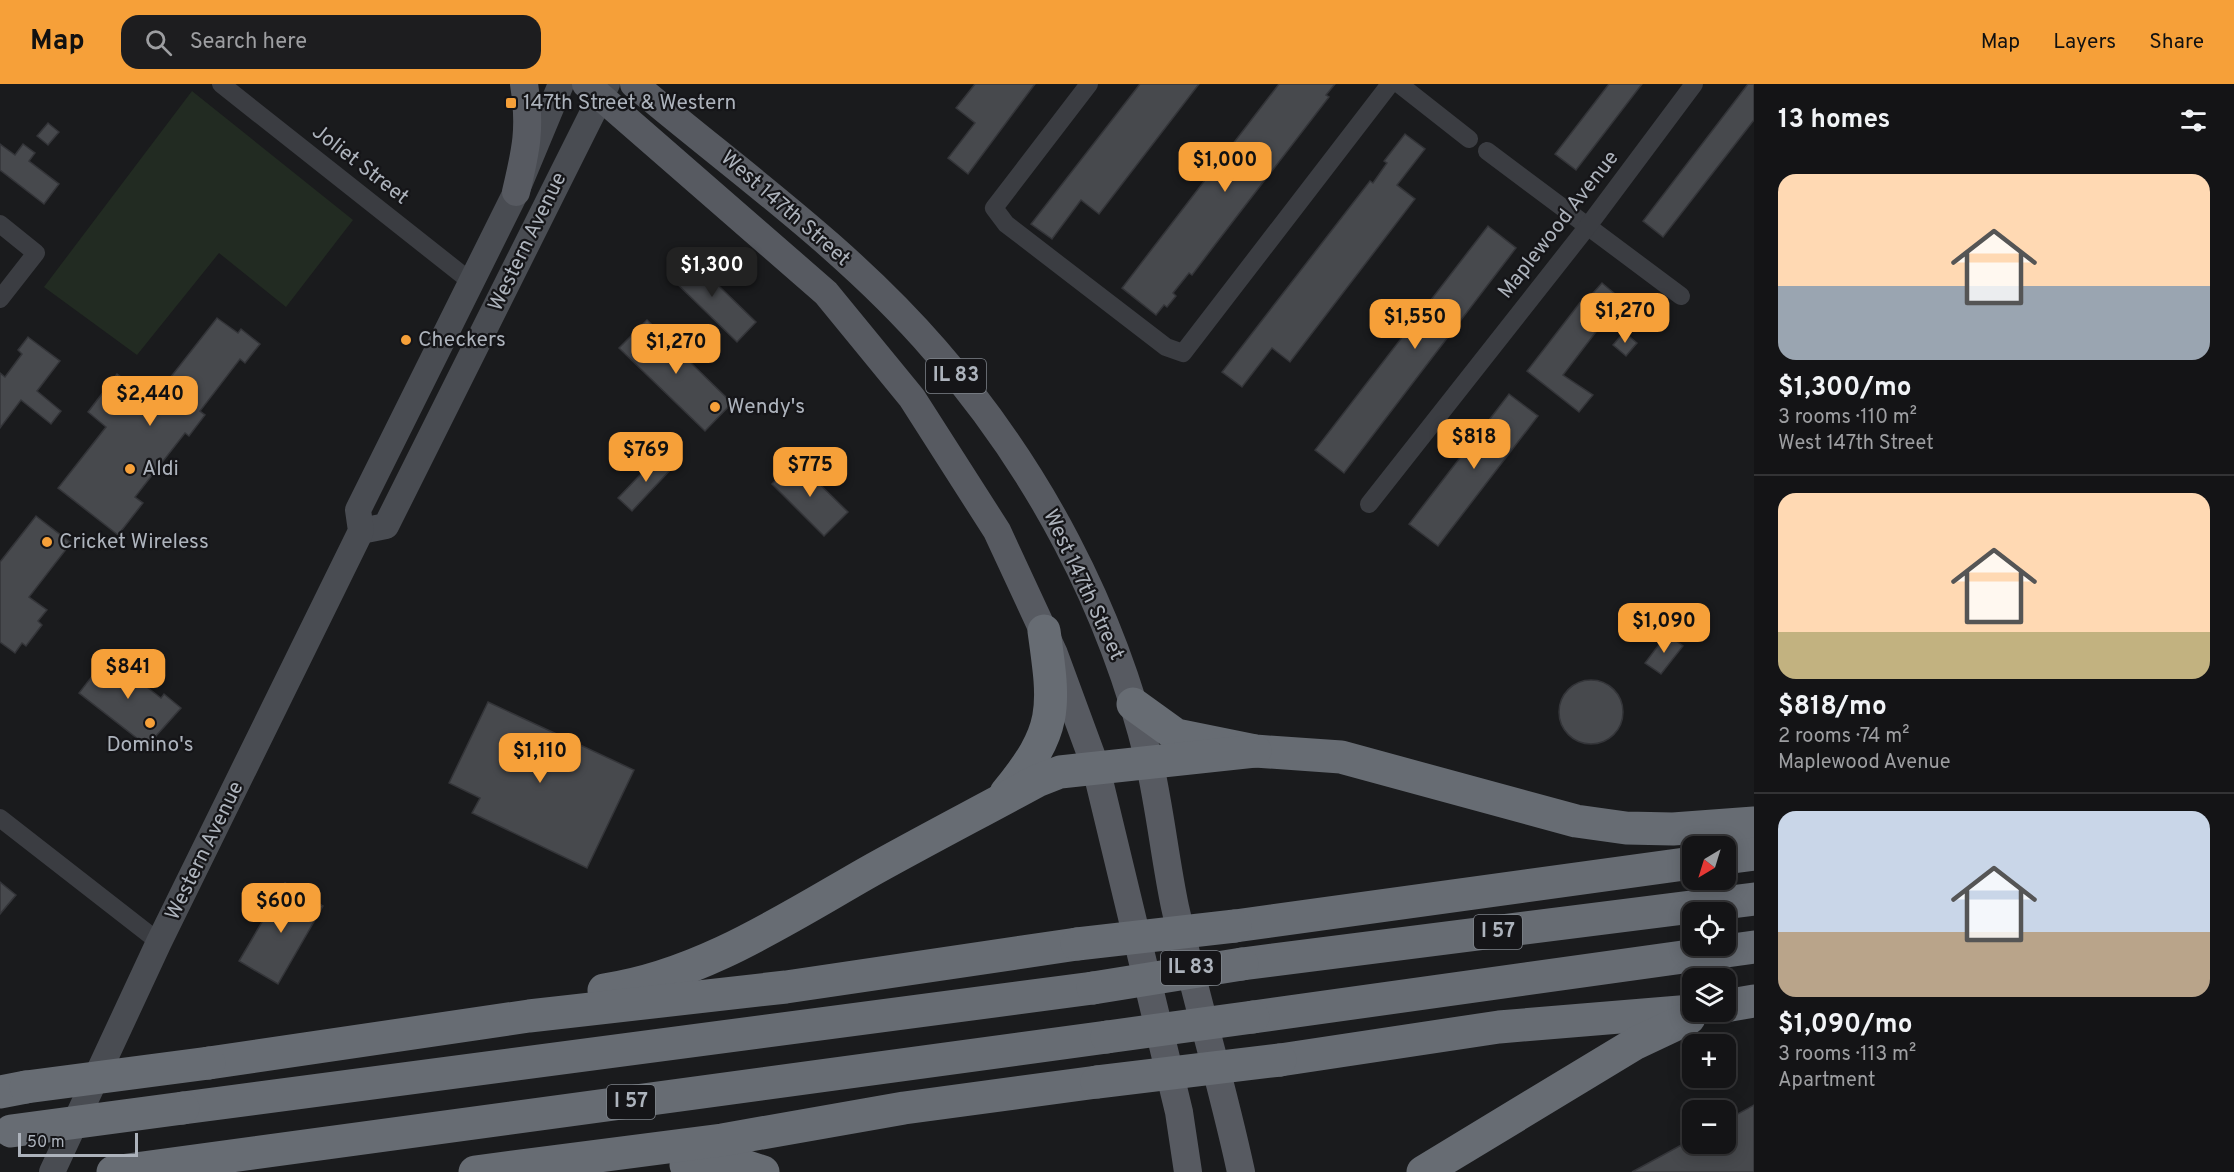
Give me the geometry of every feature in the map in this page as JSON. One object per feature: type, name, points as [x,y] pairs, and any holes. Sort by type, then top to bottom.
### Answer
[{"type":"highway","points":[[1000,801],[1037,750],[1050,719],[1052,701],[1044,631]]},
{"type":"highway","points":[[1132,704],[1176,735],[1255,751],[1341,757],[1576,821],[1626,828],[1672,829],[1754,823]]},
{"type":"highway","points":[[529,1016],[577,994],[640,982],[719,953],[805,910],[1000,801],[1059,772],[1255,751]]},
{"type":"highway","points":[[1736,856],[1754,854]]},
{"type":"highway","points":[[13,1089],[529,1016],[786,987],[1077,944],[1236,926],[1682,863]]},
{"type":"highway","name":"I 57","points":[[6,1132],[1093,988],[1242,964],[1754,899]]},
{"type":"highway","name":"I 57","points":[[113,1172],[1754,947]]},
{"type":"highway","points":[[1736,1004],[1754,1001]]},
{"type":"highway","points":[[475,1172],[722,1140],[904,1108],[1280,1060],[1499,1028],[1682,1012]]},
{"type":"highway","points":[[1423,1172],[1636,1043],[1682,1021]]},
{"type":"highway","points":[[610,1172],[729,1161],[763,1172]]},
{"type":"main road","points":[[516,192],[528,142],[529,116],[524,84]]},
{"type":"main road","name":"Western Avenue","points":[[52,1172],[159,942],[362,531],[358,510],[516,192],[561,84]]},
{"type":"main road","name":"West 147th Street","points":[[634,84],[764,188],[883,295],[935,350],[997,429],[1063,532],[1096,604],[1132,704],[1149,762],[1175,907],[1241,1172]]},
{"type":"main road","name":"Western Avenue","points":[[362,531],[386,526],[598,88]]},
{"type":"main road","name":"West 147th Street","points":[[598,88],[826,293],[873,347],[945,446],[991,520],[1044,631],[1096,768],[1179,1112],[1188,1172]]},
{"type":"street","name":"Joliet Street","points":[[221,84],[470,281]]},
{"type":"street","points":[[1089,84],[994,208],[1006,224],[1166,347],[1183,353],[1390,84]]},
{"type":"street","points":[[1399,84],[1469,139]]},
{"type":"street","name":"Maplewood Avenue","points":[[1369,504],[1588,226],[1694,84]]},
{"type":"street","points":[[1487,151],[1681,296]]},
{"type":"street","points":[[0,224],[36,252],[0,299]]},
{"type":"street","points":[[0,818],[159,942]]},
{"type":"shaded area","points":[[192,91],[353,220],[286,307],[219,253],[137,355],[44,287]]},
{"type":"building","points":[[975,84],[1035,84],[968,174],[948,158],[975,123],[956,108]]},
{"type":"building","points":[[1140,84],[1199,84],[1099,214],[1081,200],[1052,239],[1031,224]]},
{"type":"building","points":[[1279,84],[1335,84],[1326,95],[1329,97],[1192,275],[1189,273],[1173,293],[1176,296],[1156,315],[1122,288]]},
{"type":"building","points":[[1609,84],[1642,84],[1576,170],[1555,154]]},
{"type":"building","points":[[1748,84],[1754,84],[1754,120],[1663,237],[1643,221]]},
{"type":"building","points":[[48,123],[59,132],[48,145],[37,136]]},
{"type":"building","points":[[1405,134],[1425,149],[1397,185],[1415,199],[1290,362],[1272,348],[1242,387],[1222,372],[1370,181],[1373,183],[1387,163],[1384,161]]},
{"type":"building","points":[[0,144],[15,155],[23,144],[35,153],[29,161],[59,184],[44,204],[0,170]]},
{"type":"building","points":[[1488,226],[1516,248],[1344,473],[1315,450]]},
{"type":"building","points":[[687,255],[756,322],[737,342],[668,275]]},
{"type":"building","points":[[1602,283],[1621,299],[1563,375],[1593,395],[1579,412],[1527,371],[1582,300],[1585,302]]},
{"type":"building","points":[[217,318],[238,333],[241,329],[260,344],[245,363],[240,359],[200,411],[205,415],[189,436],[185,433],[135,497],[143,503],[118,535],[58,488],[106,427],[88,412],[117,374],[152,401]]},
{"type":"building","points":[[647,320],[732,403],[705,431],[619,348]]},
{"type":"building","points":[[1624,332],[1637,343],[1626,356],[1613,345]]},
{"type":"building","points":[[28,337],[60,361],[37,391],[61,411],[51,424],[21,400],[0,428],[0,373],[5,377],[22,354],[18,350]]},
{"type":"building","points":[[1509,394],[1538,416],[1438,546],[1409,524]]},
{"type":"building","points":[[660,454],[673,467],[632,511],[618,498]]},
{"type":"building","points":[[795,460],[848,512],[824,536],[772,484]]},
{"type":"building","points":[[36,516],[71,543],[29,597],[47,610],[38,621],[42,625],[26,646],[22,643],[15,653],[0,642],[0,562]]},
{"type":"building","points":[[1667,634],[1683,646],[1661,674],[1645,663]]},
{"type":"building","points":[[106,650],[122,663],[120,666],[161,698],[164,694],[181,708],[147,746],[79,693],[97,670],[93,667]]},
{"type":"building","points":[[1591,680],[1609,686],[1617,694],[1623,712],[1617,730],[1609,738],[1591,744],[1573,738],[1565,730],[1559,712],[1565,694],[1573,686]]},
{"type":"building","points":[[488,702],[634,770],[587,868],[472,813],[480,798],[449,783]]},
{"type":"building","points":[[0,882],[16,895],[0,914]]},
{"type":"building","points":[[285,883],[323,906],[278,984],[239,961]]},
{"type":"building","points":[[1754,1105],[1754,1172],[1632,1172],[1682,1145],[1682,1154],[1736,1154],[1736,1115]]},
{"type":"place","name":"147th Street & Western","points":[[511,103]]},
{"type":"place","name":"Checkers","points":[[406,340]]},
{"type":"place","name":"Wendy's","points":[[715,407]]},
{"type":"place","name":"Aldi","points":[[130,469]]},
{"type":"place","name":"Cricket Wireless","points":[[47,542]]},
{"type":"place","name":"Domino's","points":[[150,723]]}]
